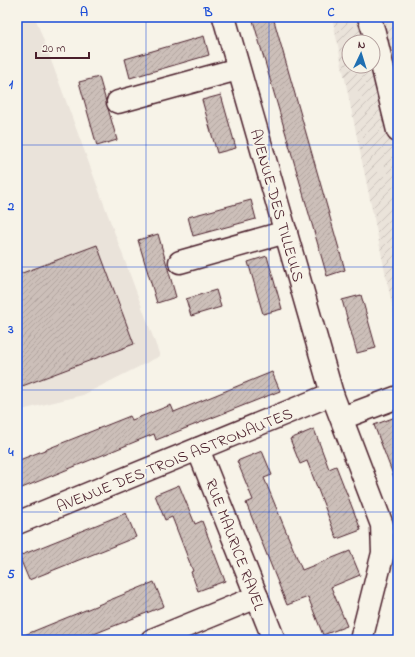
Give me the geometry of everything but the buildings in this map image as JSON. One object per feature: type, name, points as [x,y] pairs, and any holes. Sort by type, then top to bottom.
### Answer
[{"type":"street","name":"AVENUE DES TILLEULS","points":[[224,17],[332,394],[382,525],[383,553],[361,640]]},
{"type":"street","points":[[369,17],[398,131]]},
{"type":"street","points":[[118,102],[238,68]]},
{"type":"street","points":[[180,262],[286,232]]},
{"type":"street","name":"AVENUE DES TROIS ASTRONAUTES","points":[[17,523],[332,394]]},
{"type":"street","points":[[342,418],[398,397]]},
{"type":"street","name":"RUE MAURICE RAVEL","points":[[198,449],[274,640]]},
{"type":"street","points":[[152,640],[257,597]]},
{"type":"shaded area","points":[[17,17],[35,17],[160,356],[83,395],[17,411]]},
{"type":"shaded area","points":[[332,17],[398,17],[398,329],[344,74],[381,74],[381,34],[341,34],[341,60]]}]
